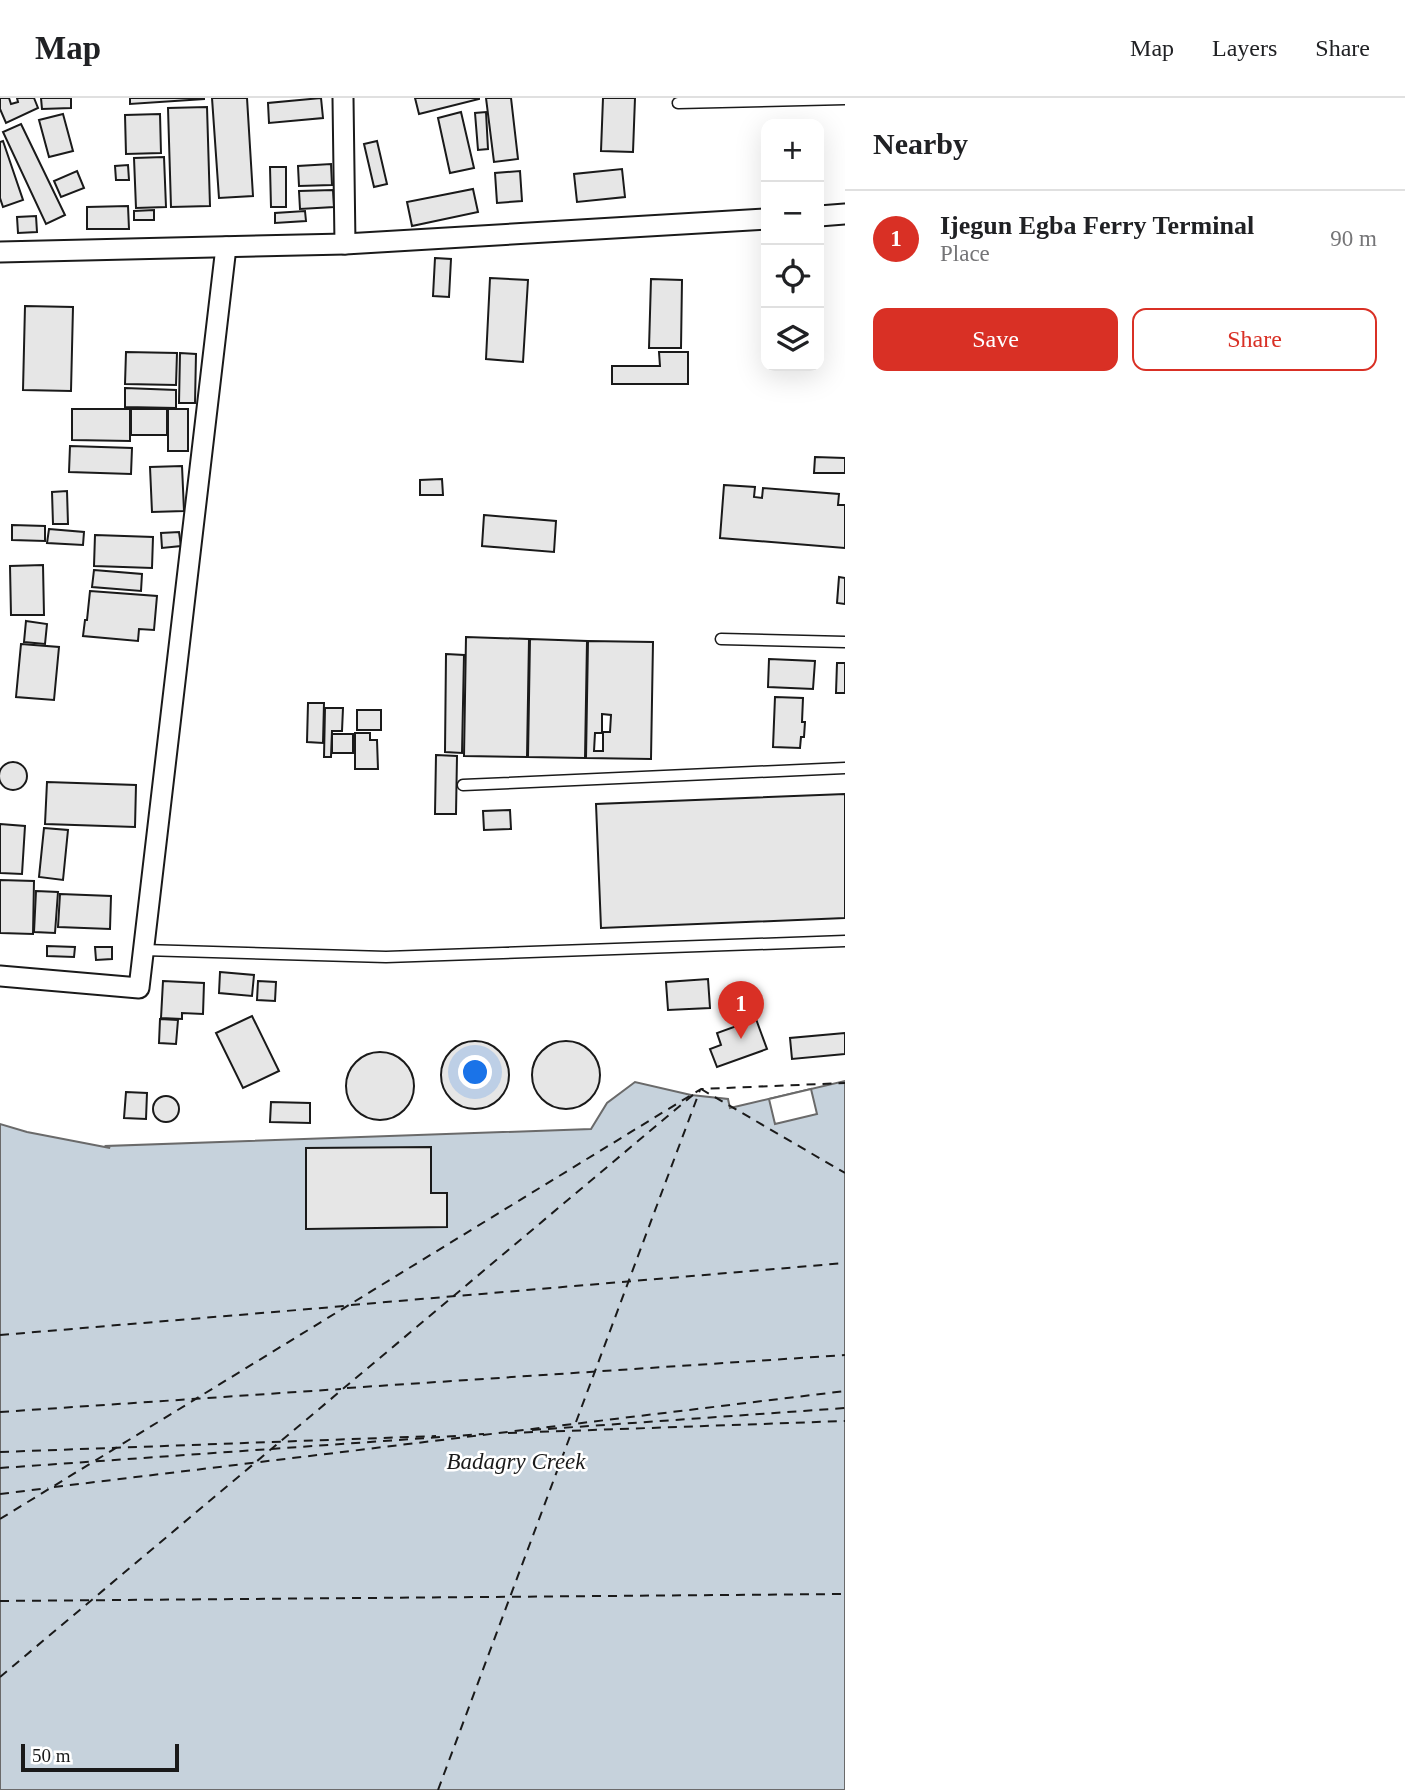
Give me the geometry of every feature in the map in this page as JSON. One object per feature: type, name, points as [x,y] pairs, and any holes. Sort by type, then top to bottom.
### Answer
[{"type":"street","points":[[343,98],[345,244]]},
{"type":"street","points":[[824,216],[845,214]]},
{"type":"street","points":[[0,252],[345,244],[761,219]]},
{"type":"street","points":[[0,976],[139,988],[226,247]]},
{"type":"lane","points":[[678,103],[845,99]]},
{"type":"lane","points":[[721,639],[845,642]]},
{"type":"lane","points":[[463,785],[845,768]]},
{"type":"lane","points":[[143,950],[387,957],[845,941]]},
{"type":"water","name":"Badagry Creek","points":[[845,1081],[845,1790],[0,1790],[0,1124],[110,1148],[107,1146],[591,1129],[607,1103],[635,1082],[691,1095],[728,1099],[730,1108]]},
{"type":"pier","points":[[811,1089],[817,1114],[775,1124],[769,1099]]},
{"type":"building","points":[[0,98],[9,98],[11,104],[18,102],[17,98],[34,98],[38,108],[6,123],[0,109]]},
{"type":"building","points":[[41,98],[71,98],[71,108],[42,109]]},
{"type":"building","points":[[130,98],[204,98],[204,99],[130,104]]},
{"type":"building","points":[[212,98],[247,98],[253,196],[219,198]]},
{"type":"building","points":[[321,98],[323,118],[269,123],[268,103]]},
{"type":"building","points":[[415,98],[479,98],[479,99],[419,114]]},
{"type":"building","points":[[486,98],[511,98],[518,159],[494,162]]},
{"type":"building","points":[[603,98],[635,98],[633,152],[601,151]]},
{"type":"building","points":[[207,107],[210,206],[171,207],[168,108]]},
{"type":"building","points":[[461,112],[474,168],[450,173],[438,118]]},
{"type":"building","points":[[486,112],[488,149],[478,150],[475,113]]},
{"type":"building","points":[[63,114],[73,151],[49,157],[39,120]]},
{"type":"building","points":[[160,114],[161,153],[126,154],[125,115]]},
{"type":"building","points":[[21,124],[65,215],[46,224],[3,132]]},
{"type":"building","points":[[3,141],[23,200],[3,207],[0,198],[0,142]]},
{"type":"building","points":[[377,141],[387,184],[374,187],[364,144]]},
{"type":"building","points":[[164,157],[166,207],[136,208],[134,158]]},
{"type":"building","points":[[331,164],[332,185],[299,186],[298,166]]},
{"type":"building","points":[[128,165],[129,180],[116,180],[115,166]]},
{"type":"building","points":[[270,167],[286,167],[286,207],[271,207]]},
{"type":"building","points":[[622,169],[625,197],[577,202],[574,174]]},
{"type":"building","points":[[77,171],[84,188],[61,197],[54,181]]},
{"type":"building","points":[[520,171],[522,201],[497,203],[495,173]]},
{"type":"building","points":[[473,189],[478,212],[412,226],[407,202]]},
{"type":"building","points":[[333,190],[334,207],[300,209],[299,191]]},
{"type":"building","points":[[128,206],[129,229],[87,229],[87,207]]},
{"type":"building","points":[[154,210],[154,220],[134,220],[134,211]]},
{"type":"building","points":[[305,211],[306,221],[275,223],[275,213]]},
{"type":"building","points":[[36,216],[37,232],[18,233],[17,217]]},
{"type":"building","points":[[435,258],[451,259],[449,297],[433,296]]},
{"type":"building","points":[[490,278],[528,280],[523,362],[486,359]]},
{"type":"building","points":[[651,279],[682,280],[681,348],[649,348]]},
{"type":"building","points":[[25,306],[73,307],[71,391],[23,390]]},
{"type":"building","points":[[126,352],[177,353],[176,385],[125,384]]},
{"type":"building","points":[[659,352],[688,352],[688,384],[612,384],[612,366],[660,366]]},
{"type":"building","points":[[180,353],[196,354],[195,403],[179,403]]},
{"type":"building","points":[[125,388],[176,390],[176,408],[125,407]]},
{"type":"building","points":[[72,409],[130,409],[130,441],[72,440]]},
{"type":"building","points":[[131,409],[167,409],[167,435],[131,435]]},
{"type":"building","points":[[168,409],[188,409],[188,451],[168,451]]},
{"type":"building","points":[[70,446],[132,448],[131,474],[69,472]]},
{"type":"building","points":[[815,457],[845,458],[845,473],[814,473]]},
{"type":"building","points":[[182,466],[184,511],[152,512],[150,467]]},
{"type":"building","points":[[442,479],[443,495],[420,495],[420,480]]},
{"type":"building","points":[[724,485],[755,487],[754,497],[762,498],[763,488],[839,494],[838,505],[845,505],[845,548],[720,538]]},
{"type":"building","points":[[67,491],[68,524],[53,524],[52,492]]},
{"type":"building","points":[[484,515],[556,521],[554,552],[482,546]]},
{"type":"building","points":[[12,525],[45,526],[45,541],[12,540]]},
{"type":"building","points":[[49,529],[84,532],[83,545],[47,543]]},
{"type":"building","points":[[179,532],[181,546],[162,548],[161,533]]},
{"type":"building","points":[[95,535],[153,537],[152,568],[94,566]]},
{"type":"building","points":[[43,565],[44,615],[11,615],[10,566]]},
{"type":"building","points":[[94,570],[142,574],[141,591],[92,587]]},
{"type":"building","points":[[839,577],[845,578],[845,604],[837,603]]},
{"type":"building","points":[[90,591],[157,596],[154,630],[139,629],[138,641],[83,636]]},
{"type":"building","points":[[26,621],[47,624],[45,644],[24,642]]},
{"type":"building","points":[[466,637],[529,639],[527,757],[464,756]]},
{"type":"building","points":[[530,639],[587,641],[585,758],[528,757]]},
{"type":"building","points":[[588,641],[653,642],[651,759],[586,758]],"holes":[[[602,714],[611,715],[610,732],[602,732]],[[595,733],[603,733],[603,751],[594,751]]]},
{"type":"building","points":[[21,644],[59,647],[54,700],[16,697]]},
{"type":"building","points":[[446,654],[464,655],[462,753],[445,752]]},
{"type":"building","points":[[769,659],[815,661],[813,689],[768,687]]},
{"type":"building","points":[[837,663],[845,663],[845,693],[836,693]]},
{"type":"building","points":[[775,697],[803,698],[802,722],[805,722],[800,748],[773,747]]},
{"type":"building","points":[[308,703],[324,703],[323,743],[307,742]]},
{"type":"building","points":[[325,708],[343,708],[342,731],[332,731],[331,757],[324,757]]},
{"type":"building","points":[[357,710],[381,710],[381,730],[357,730]]},
{"type":"building","points":[[355,733],[370,733],[370,740],[377,740],[378,769],[355,769]]},
{"type":"building","points":[[332,734],[353,734],[353,753],[332,753]]},
{"type":"building","points":[[436,755],[457,756],[456,814],[435,814]]},
{"type":"building","points":[[13,762],[23,766],[27,776],[23,786],[13,790],[3,786],[-1,776],[3,766]]},
{"type":"building","points":[[47,782],[136,785],[135,827],[45,824]]},
{"type":"building","points":[[845,794],[845,918],[601,928],[596,804]]},
{"type":"building","points":[[510,810],[511,829],[484,830],[483,811]]},
{"type":"building","points":[[0,824],[25,826],[22,874],[0,873]]},
{"type":"building","points":[[44,828],[68,830],[63,880],[39,877]]},
{"type":"building","points":[[0,880],[34,881],[33,934],[0,933]]},
{"type":"building","points":[[36,891],[58,892],[55,933],[34,932]]},
{"type":"building","points":[[60,894],[111,896],[110,929],[58,927]]},
{"type":"building","points":[[47,946],[75,947],[74,957],[47,956]]},
{"type":"building","points":[[95,947],[112,947],[112,959],[96,960]]},
{"type":"building","points":[[220,972],[254,975],[252,996],[219,993]]},
{"type":"building","points":[[708,979],[710,1008],[668,1010],[666,982]]},
{"type":"building","points":[[163,981],[204,983],[203,1014],[182,1013],[182,1019],[161,1018]]},
{"type":"building","points":[[258,981],[276,982],[275,1001],[257,1000]]},
{"type":"building","points":[[252,1016],[279,1071],[243,1088],[216,1033]]},
{"type":"building","points":[[160,1019],[178,1020],[176,1044],[159,1043]]},
{"type":"building","points":[[756,1019],[767,1049],[717,1067],[710,1049],[721,1045],[717,1033]]},
{"type":"building","points":[[845,1033],[845,1054],[792,1059],[790,1038]]},
{"type":"building","points":[[475,1041],[488,1044],[499,1051],[506,1062],[509,1075],[506,1088],[499,1099],[488,1106],[475,1109],[462,1106],[451,1099],[444,1088],[441,1075],[444,1062],[451,1051],[462,1044]]},
{"type":"building","points":[[566,1041],[579,1044],[590,1051],[597,1062],[600,1075],[597,1088],[590,1099],[579,1106],[566,1109],[553,1106],[542,1099],[535,1088],[532,1075],[535,1062],[542,1051],[553,1044]]},
{"type":"building","points":[[380,1052],[393,1055],[404,1062],[411,1073],[414,1086],[411,1099],[404,1110],[393,1117],[380,1120],[367,1117],[356,1110],[349,1099],[346,1086],[349,1073],[356,1062],[367,1055]]},
{"type":"building","points":[[126,1092],[147,1093],[146,1119],[124,1118]]},
{"type":"building","points":[[166,1096],[175,1100],[179,1109],[175,1118],[166,1122],[157,1118],[153,1109],[157,1100]]},
{"type":"building","points":[[271,1102],[310,1103],[310,1123],[270,1122]]},
{"type":"building","points":[[431,1147],[431,1193],[447,1193],[447,1227],[306,1229],[306,1148]]},
{"type":"ferry route","points":[[0,1519],[701,1089],[845,1083]]},
{"type":"ferry route","points":[[701,1089],[845,1173]]},
{"type":"ferry route","points":[[576,1422],[700,1090]]},
{"type":"ferry route","points":[[0,1677],[694,1094]]},
{"type":"ferry route","points":[[351,1305],[845,1263]]},
{"type":"ferry route","points":[[0,1335],[345,1306]]},
{"type":"ferry route","points":[[347,1388],[845,1355]]},
{"type":"ferry route","points":[[0,1412],[341,1389]]},
{"type":"ferry route","points":[[54,1487],[845,1391]]},
{"type":"ferry route","points":[[532,1430],[845,1408]]},
{"type":"ferry route","points":[[508,1433],[845,1421]]},
{"type":"ferry route","points":[[438,1790],[572,1431]]},
{"type":"ferry route","points":[[0,1468],[484,1434]]},
{"type":"ferry route","points":[[0,1452],[436,1436]]},
{"type":"ferry route","points":[[0,1494],[48,1488]]},
{"type":"ferry route","points":[[0,1601],[845,1594]]},
{"type":"place","name":"Ijegun Egba Ferry Terminal","points":[[741,1039]]}]
